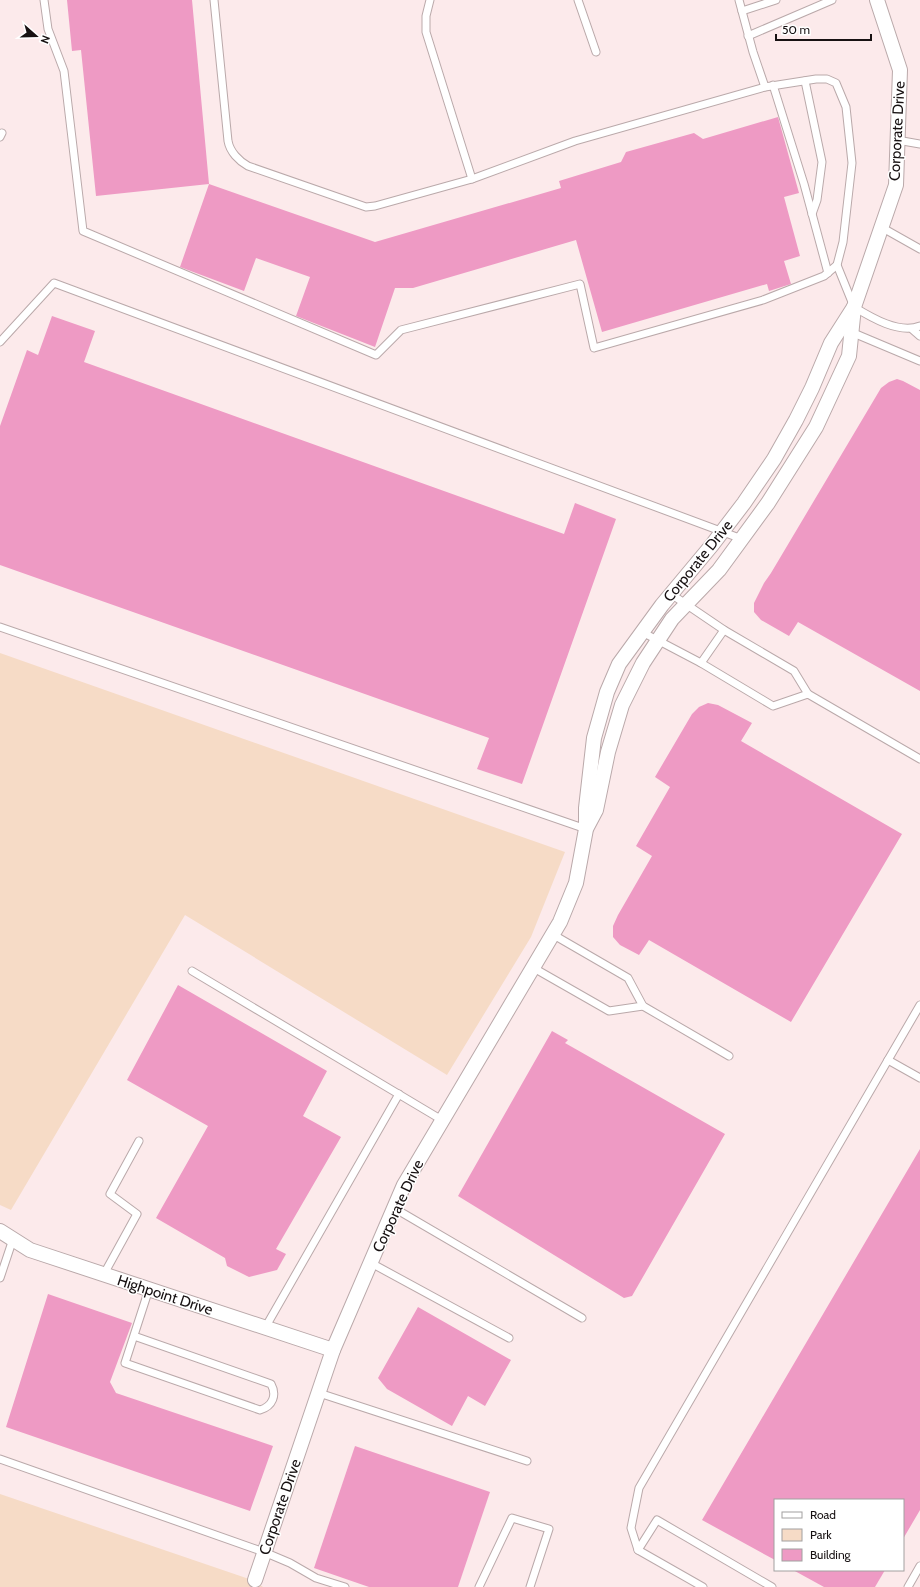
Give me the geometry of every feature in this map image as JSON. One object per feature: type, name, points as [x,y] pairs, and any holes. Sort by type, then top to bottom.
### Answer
[{"type":"street","name":"Corporate Drive","points":[[586,828],[596,810],[608,752],[622,705],[643,663],[672,619],[719,570],[768,503],[816,427],[849,356],[854,307],[896,185],[900,70],[877,0]]},
{"type":"street","name":"Corporate Drive","points":[[254,1583],[334,1350],[404,1185],[560,922],[576,883],[586,828],[586,808],[594,738],[607,692],[619,664],[671,594],[744,503],[774,459],[812,388],[831,343],[854,307]]},
{"type":"street","name":"Highpoint Drive","points":[[0,1231],[30,1250],[334,1350]]},
{"type":"lane","points":[[44,0],[48,29],[64,71],[83,231],[376,355],[401,330],[580,284],[594,348],[763,300],[824,276],[838,265]]},
{"type":"lane","points":[[214,0],[228,145],[238,159],[244,164],[366,207],[375,206],[472,179],[575,141],[765,87],[827,78],[836,83],[846,107],[852,163],[843,242],[838,265],[854,307],[876,320],[898,327],[912,329],[920,326]]},
{"type":"lane","points":[[430,0],[426,16],[426,32],[472,179]]},
{"type":"lane","points":[[578,0],[596,52]]},
{"type":"lane","points":[[739,0],[748,36],[765,87]]},
{"type":"lane","points":[[742,11],[776,0]]},
{"type":"lane","points":[[748,36],[832,0]]},
{"type":"lane","points":[[805,80],[822,162],[817,200],[812,214]]},
{"type":"lane","points":[[773,85],[812,214],[828,273]]},
{"type":"lane","points":[[897,140],[920,144]]},
{"type":"lane","points":[[881,227],[920,249]]},
{"type":"lane","points":[[0,342],[54,283],[742,539]]},
{"type":"lane","points":[[912,329],[920,336]]},
{"type":"lane","points":[[851,332],[920,361]]},
{"type":"lane","points":[[671,594],[724,630],[794,671],[808,694],[920,759]]},
{"type":"lane","points":[[0,626],[586,828]]},
{"type":"lane","points":[[701,663],[724,630]]},
{"type":"lane","points":[[642,632],[701,663],[773,706],[808,694]]},
{"type":"lane","points":[[552,934],[628,978],[643,1006],[729,1056]]},
{"type":"lane","points":[[532,968],[609,1012],[643,1006]]},
{"type":"lane","points":[[192,971],[442,1120]]},
{"type":"lane","points":[[703,1587],[638,1550],[631,1528],[639,1488],[920,1005]]},
{"type":"lane","points":[[888,1060],[920,1078]]},
{"type":"lane","points":[[265,1328],[398,1094]]},
{"type":"lane","points":[[104,1274],[137,1214],[110,1194],[139,1141]]},
{"type":"lane","points":[[394,1208],[582,1318]]},
{"type":"lane","points":[[0,1278],[13,1239]]},
{"type":"lane","points":[[371,1262],[509,1338]]},
{"type":"lane","points":[[134,1336],[271,1384],[274,1389],[273,1401],[270,1405],[260,1410],[125,1363],[149,1289]]},
{"type":"lane","points":[[318,1393],[527,1461]]},
{"type":"lane","points":[[0,1459],[264,1552],[290,1563],[316,1578],[345,1587]]},
{"type":"lane","points":[[479,1587],[512,1518],[549,1529],[530,1587]]},
{"type":"lane","points":[[638,1550],[657,1520],[772,1587]]},
{"type":"lane","points":[[908,1587],[920,1566]]},
{"type":"green space","points":[[0,653],[565,852],[531,937],[447,1075],[185,915],[11,1210],[0,1205]]},
{"type":"green space","points":[[0,1494],[252,1580],[263,1587],[0,1587]]},
{"type":"building","points":[[67,0],[192,0],[209,184],[96,196],[81,50],[72,51]]},
{"type":"building","points":[[778,117],[799,193],[784,197],[800,256],[784,261],[791,284],[769,291],[767,284],[602,332],[576,240],[413,288],[395,288],[375,347],[296,316],[310,277],[256,258],[244,291],[180,267],[209,184],[375,242],[561,188],[559,181],[621,162],[626,152],[694,133],[703,139]]},
{"type":"building","points":[[52,316],[95,331],[84,362],[564,534],[575,503],[616,519],[522,784],[477,769],[489,738],[0,565],[0,426],[27,350],[38,355]]},
{"type":"building","points":[[897,379],[920,390],[920,691],[798,622],[789,636],[761,620],[754,612],[754,603],[764,583],[881,388],[889,382]]},
{"type":"building","points":[[708,703],[718,705],[752,723],[741,741],[902,834],[791,1022],[649,940],[639,955],[620,945],[613,937],[613,926],[618,915],[652,856],[636,846],[670,787],[655,777],[692,714],[699,707]]},
{"type":"building","points":[[178,985],[327,1071],[303,1116],[341,1137],[276,1249],[286,1254],[277,1270],[249,1277],[227,1266],[225,1258],[156,1218],[208,1126],[127,1080]]},
{"type":"building","points":[[552,1031],[568,1040],[565,1043],[725,1134],[632,1296],[624,1298],[458,1196]]},
{"type":"building","points":[[920,1149],[920,1510],[904,1537],[904,1499],[774,1499],[774,1559],[702,1520]]},
{"type":"building","points":[[48,1294],[132,1323],[110,1382],[116,1393],[273,1446],[250,1511],[6,1427]]},
{"type":"building","points":[[418,1307],[511,1360],[485,1406],[468,1396],[452,1426],[387,1389],[378,1378]]},
{"type":"building","points":[[355,1446],[490,1492],[458,1587],[369,1587],[314,1568]]},
{"type":"building","points":[[795,1571],[884,1571],[875,1587],[824,1587]]}]
